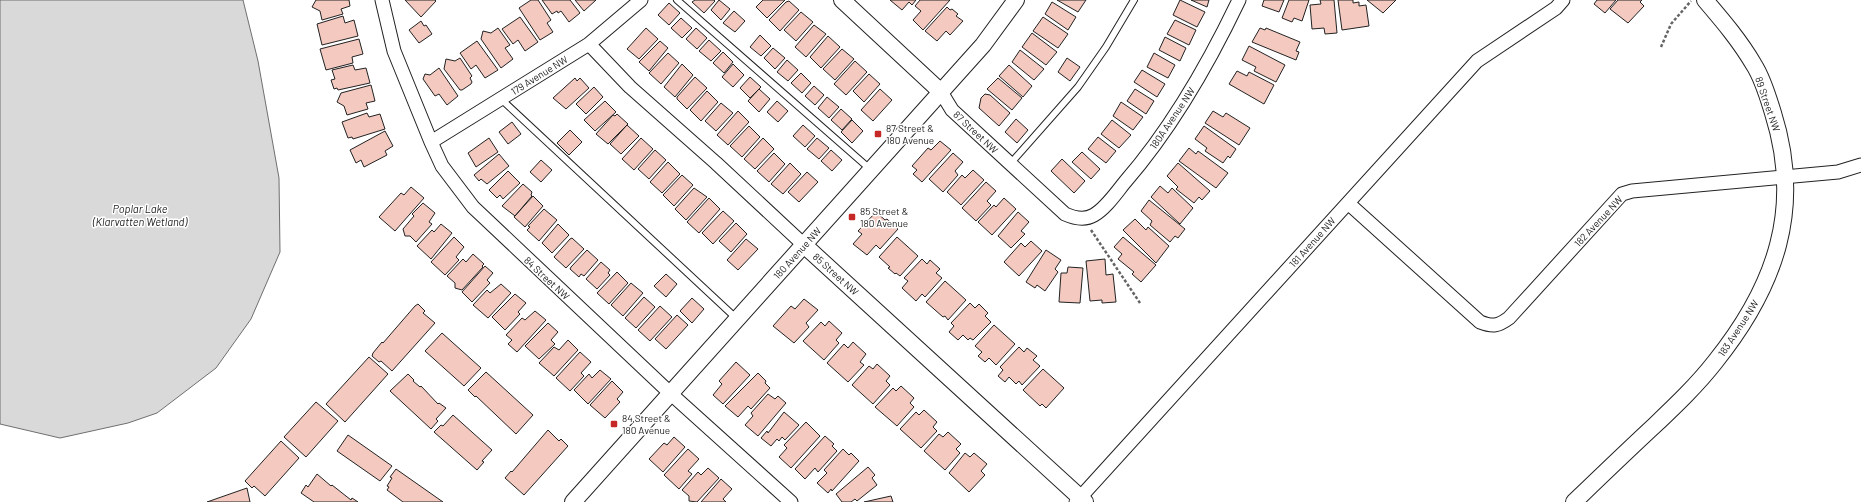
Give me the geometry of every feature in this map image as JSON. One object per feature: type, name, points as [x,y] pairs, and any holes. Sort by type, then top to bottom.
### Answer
[{"type":"street","name":"84 Street NW","points":[[382,0],[394,51],[431,142],[442,166],[473,207],[670,393],[791,502]]},
{"type":"street","name":"179 Avenue NW","points":[[431,142],[589,44],[641,0]]},
{"type":"street","name":"87 Street NW","points":[[842,0],[941,92],[952,110],[1065,214],[1074,218],[1084,219]]},
{"type":"street","name":"180 Avenue NW","points":[[573,502],[983,45],[1016,0]]},
{"type":"street","name":"180A Avenue NW","points":[[1084,219],[1093,216],[1101,209],[1135,171],[1157,142],[1202,74],[1239,0]]},
{"type":"street","name":"181 Avenue NW","points":[[1080,500],[1477,61],[1556,8],[1563,0]]},
{"type":"street","name":"89 Street NW","points":[[1705,0],[1724,23],[1755,66],[1775,120],[1782,146],[1785,176]]},
{"type":"street","name":"85 Street NW","points":[[589,44],[630,87],[716,163],[1080,500]]},
{"type":"street","points":[[1785,176],[1838,172],[1861,165]]},
{"type":"street","name":"182 Avenue NW","points":[[1348,203],[1480,322],[1490,326],[1499,325],[1509,318],[1622,194],[1632,191],[1785,176]]},
{"type":"street","name":"183 Avenue NW","points":[[1574,502],[1699,381],[1735,336],[1763,287],[1777,252],[1783,222],[1785,176]]},
{"type":"lane","points":[[677,0],[871,170]]},
{"type":"lane","points":[[1010,164],[1078,86],[1106,48],[1134,0]]},
{"type":"lane","points":[[501,99],[736,319]]},
{"type":"path","points":[[1661,47],[1671,24],[1692,0]]},
{"type":"path","points":[[1084,219],[1140,303]]},
{"type":"water","name":"Poplar Lake (Klarvatten Wetland)","points":[[0,0],[243,0],[258,61],[279,178],[280,252],[251,319],[216,368],[157,413],[128,423],[60,438],[0,424]]},
{"type":"building","points":[[316,0],[349,0],[350,6],[341,9],[343,14],[322,20],[320,11],[312,7]]},
{"type":"building","points":[[405,0],[435,0],[436,1],[421,17]]},
{"type":"building","points":[[531,0],[538,0],[551,20],[547,23],[553,32],[540,40],[519,8]]},
{"type":"building","points":[[542,0],[570,0],[580,13],[569,22],[561,11],[558,13],[557,11],[552,14]]},
{"type":"building","points":[[575,0],[596,0],[584,11]]},
{"type":"building","points":[[695,0],[715,1],[704,13],[692,2]]},
{"type":"building","points":[[719,0],[730,9],[721,20],[711,10]]},
{"type":"building","points":[[763,0],[785,0],[767,18],[756,7]]},
{"type":"building","points":[[890,0],[916,0],[912,5],[909,2],[902,10]]},
{"type":"building","points":[[920,0],[950,0],[923,30],[913,20],[921,11],[915,6]]},
{"type":"building","points":[[1057,0],[1086,0],[1078,12]]},
{"type":"building","points":[[1180,0],[1205,12],[1197,27],[1173,15]]},
{"type":"building","points":[[1191,0],[1209,0],[1207,7]]},
{"type":"building","points":[[1264,0],[1284,0],[1279,12],[1262,6]]},
{"type":"building","points":[[1289,0],[1309,0],[1302,21],[1294,18],[1292,22],[1282,18]]},
{"type":"building","points":[[1320,0],[1334,0],[1337,33],[1325,34],[1324,28],[1312,29],[1310,5],[1321,4]]},
{"type":"building","points":[[1338,0],[1353,0],[1353,3],[1359,2],[1359,6],[1366,5],[1369,26],[1342,30]]},
{"type":"building","points":[[1367,0],[1396,0],[1383,13]]},
{"type":"building","points":[[1597,0],[1616,0],[1605,13],[1594,4]]},
{"type":"building","points":[[1618,0],[1642,0],[1640,2],[1644,6],[1628,23],[1610,9]]},
{"type":"building","points":[[789,1],[799,10],[780,31],[769,20],[786,2]]},
{"type":"building","points":[[1052,2],[1076,17],[1068,30],[1045,14]]},
{"type":"building","points":[[669,3],[680,13],[669,25],[658,15]]},
{"type":"building","points":[[947,7],[958,14],[956,16],[963,21],[950,35],[946,31],[937,41],[925,31]]},
{"type":"building","points":[[734,11],[745,21],[735,32],[723,23]]},
{"type":"building","points":[[801,12],[813,22],[796,41],[784,30]]},
{"type":"building","points":[[343,16],[345,23],[354,20],[358,36],[322,45],[317,24]]},
{"type":"building","points":[[520,17],[538,42],[525,51],[518,40],[513,44],[502,29]]},
{"type":"building","points":[[1043,17],[1068,34],[1058,48],[1033,31]]},
{"type":"building","points":[[681,18],[692,28],[682,38],[671,28]]},
{"type":"building","points":[[1175,20],[1196,30],[1189,45],[1167,34]]},
{"type":"building","points":[[421,21],[424,26],[426,25],[432,34],[419,43],[409,30]]},
{"type":"building","points":[[814,25],[826,34],[806,57],[795,47]]},
{"type":"building","points":[[498,28],[510,45],[505,48],[513,59],[501,68],[481,39],[483,31],[491,33]]},
{"type":"building","points":[[646,28],[658,39],[639,59],[627,49]]},
{"type":"building","points":[[696,28],[707,38],[697,49],[686,39]]},
{"type":"building","points":[[1260,28],[1265,30],[1266,28],[1300,42],[1296,51],[1299,52],[1296,60],[1252,42]]},
{"type":"building","points":[[1032,33],[1057,52],[1046,65],[1022,47]]},
{"type":"building","points":[[760,35],[771,46],[761,56],[750,47]]},
{"type":"building","points":[[828,36],[840,47],[821,68],[810,57]]},
{"type":"building","points":[[1165,37],[1186,48],[1180,61],[1159,50]]},
{"type":"building","points":[[359,39],[363,54],[352,57],[353,63],[326,70],[320,49]]},
{"type":"building","points":[[709,40],[721,51],[711,61],[699,51]]},
{"type":"building","points":[[477,41],[498,70],[485,78],[476,65],[471,69],[460,53]]},
{"type":"building","points":[[660,41],[668,48],[649,71],[639,62]]},
{"type":"building","points":[[1249,46],[1285,65],[1276,82],[1254,71],[1256,67],[1242,60]]},
{"type":"building","points":[[773,48],[785,58],[775,69],[764,58]]},
{"type":"building","points":[[842,49],[854,59],[835,80],[823,69]]},
{"type":"building","points":[[1020,50],[1044,69],[1034,80],[1012,62]]},
{"type":"building","points":[[723,52],[733,62],[724,73],[713,63]]},
{"type":"building","points":[[668,53],[679,63],[661,84],[649,73]]},
{"type":"building","points":[[1154,53],[1175,65],[1168,78],[1147,67]]},
{"type":"building","points":[[460,58],[472,76],[470,78],[472,82],[471,84],[462,90],[460,90],[444,69],[446,59],[455,61]]},
{"type":"building","points":[[1067,58],[1080,67],[1070,81],[1058,72]]},
{"type":"building","points":[[787,60],[798,70],[788,81],[777,72]]},
{"type":"building","points":[[855,61],[867,72],[846,95],[834,84]]},
{"type":"building","points":[[682,64],[693,75],[675,97],[664,87]]},
{"type":"building","points":[[733,64],[744,75],[733,87],[722,77]]},
{"type":"building","points":[[353,65],[355,70],[366,68],[370,83],[338,90],[337,88],[334,89],[331,80],[335,79],[332,70]]},
{"type":"building","points":[[1009,65],[1032,86],[1023,97],[999,76]]},
{"type":"building","points":[[439,68],[458,96],[447,105],[439,94],[435,96],[423,79],[425,74],[430,75]]},
{"type":"building","points":[[1142,70],[1165,84],[1157,97],[1134,82]]},
{"type":"building","points":[[1237,71],[1247,76],[1249,72],[1274,85],[1264,104],[1229,84]]},
{"type":"building","points":[[801,73],[811,83],[802,93],[791,83]]},
{"type":"building","points":[[869,74],[880,84],[864,102],[853,91]]},
{"type":"building","points":[[695,77],[707,88],[687,109],[677,99],[677,97]]},
{"type":"building","points":[[750,77],[761,87],[750,98],[740,88]]},
{"type":"building","points":[[575,78],[577,81],[580,78],[589,88],[566,109],[553,98]]},
{"type":"building","points":[[998,78],[1022,98],[1012,110],[987,89]]},
{"type":"building","points":[[371,85],[375,101],[366,103],[368,109],[347,115],[344,106],[337,102],[341,93]]},
{"type":"building","points":[[814,86],[824,95],[815,105],[805,96]]},
{"type":"building","points":[[594,87],[603,97],[586,114],[576,104]]},
{"type":"building","points":[[759,89],[770,99],[759,112],[748,101]]},
{"type":"building","points":[[880,89],[892,100],[873,121],[861,110]]},
{"type":"building","points":[[1135,89],[1154,101],[1146,114],[1127,101]]},
{"type":"building","points":[[707,91],[718,102],[701,121],[690,110]]},
{"type":"building","points":[[985,94],[990,95],[1010,113],[999,126],[979,108],[981,98]]},
{"type":"building","points":[[827,97],[839,107],[829,118],[818,108]]},
{"type":"building","points":[[605,101],[616,112],[595,131],[584,120]]},
{"type":"building","points":[[777,101],[788,111],[778,122],[767,112]]},
{"type":"building","points":[[1121,102],[1143,117],[1133,130],[1113,116]]},
{"type":"building","points":[[721,103],[733,113],[716,131],[705,121]]},
{"type":"building","points":[[841,109],[852,119],[842,130],[831,120]]},
{"type":"building","points":[[738,111],[749,122],[728,145],[717,135]]},
{"type":"building","points":[[1213,111],[1223,117],[1226,113],[1250,128],[1239,145],[1205,123]]},
{"type":"building","points":[[367,113],[369,117],[380,114],[385,129],[353,139],[352,137],[348,138],[342,122]]},
{"type":"building","points":[[617,114],[628,124],[608,144],[596,134],[613,115],[615,116]]},
{"type":"building","points":[[1016,119],[1028,130],[1017,143],[1005,132]]},
{"type":"building","points":[[852,120],[863,131],[852,143],[841,132]]},
{"type":"building","points":[[1112,120],[1131,135],[1119,148],[1101,134]]},
{"type":"building","points":[[512,122],[521,134],[508,144],[499,132]]},
{"type":"building","points":[[627,125],[639,136],[621,154],[610,144]]},
{"type":"building","points":[[803,125],[815,136],[805,147],[793,136]]},
{"type":"building","points":[[749,126],[760,137],[742,157],[730,146]]},
{"type":"building","points":[[1204,126],[1236,149],[1230,158],[1228,156],[1223,163],[1205,151],[1207,148],[1195,139]]},
{"type":"building","points":[[570,130],[582,142],[569,155],[557,143]]},
{"type":"building","points":[[385,131],[393,146],[385,151],[387,155],[364,167],[361,160],[356,163],[350,150]]},
{"type":"building","points":[[1098,137],[1116,151],[1106,163],[1088,149]]},
{"type":"building","points":[[489,138],[498,152],[476,167],[468,153]]},
{"type":"building","points":[[641,138],[653,149],[634,170],[622,159]]},
{"type":"building","points":[[763,138],[774,149],[755,169],[744,159]]},
{"type":"building","points":[[817,138],[829,148],[819,159],[807,149]]},
{"type":"building","points":[[940,141],[951,150],[922,182],[913,174],[917,170],[912,166],[928,148],[931,150]]},
{"type":"building","points":[[1189,148],[1196,154],[1198,151],[1228,173],[1216,188],[1179,161]]},
{"type":"building","points":[[655,150],[666,160],[649,179],[638,169]]},
{"type":"building","points":[[831,150],[842,160],[832,171],[821,161]]},
{"type":"building","points":[[1082,152],[1100,169],[1091,179],[1072,162]]},
{"type":"building","points":[[774,153],[785,164],[769,182],[757,171]]},
{"type":"building","points":[[953,153],[963,162],[955,171],[958,175],[943,192],[929,179]]},
{"type":"building","points":[[499,154],[509,166],[487,184],[481,179],[479,181],[474,175]]},
{"type":"building","points":[[1062,159],[1085,181],[1074,193],[1051,171]]},
{"type":"building","points":[[541,160],[552,170],[541,182],[530,172]]},
{"type":"building","points":[[668,162],[680,174],[662,193],[650,182]]},
{"type":"building","points":[[790,163],[801,174],[783,194],[771,184]]},
{"type":"building","points":[[1178,163],[1210,191],[1202,200],[1199,197],[1194,203],[1176,189],[1178,187],[1167,176]]},
{"type":"building","points":[[973,170],[984,180],[961,205],[947,192],[962,175],[965,178]]},
{"type":"building","points":[[508,171],[520,183],[503,199],[500,195],[497,198],[489,190]]},
{"type":"building","points":[[807,172],[818,182],[799,202],[788,192]]},
{"type":"building","points":[[682,175],[693,185],[674,206],[663,195]]},
{"type":"building","points":[[986,182],[996,191],[987,201],[991,205],[976,221],[962,208]]},
{"type":"building","points":[[523,184],[532,192],[532,196],[515,216],[502,206]]},
{"type":"building","points":[[1160,186],[1168,193],[1172,188],[1193,208],[1180,224],[1151,197]]},
{"type":"building","points":[[411,187],[424,198],[395,231],[379,217],[401,193],[404,195]]},
{"type":"building","points":[[694,188],[707,197],[686,220],[675,209]]},
{"type":"building","points":[[533,196],[543,206],[525,227],[514,217]]},
{"type":"building","points":[[709,198],[720,209],[699,233],[687,222]]},
{"type":"building","points":[[1004,198],[1016,209],[992,235],[978,222],[994,205],[996,207]]},
{"type":"building","points":[[1149,200],[1185,229],[1178,238],[1175,236],[1170,242],[1150,225],[1152,221],[1141,211]]},
{"type":"building","points":[[423,203],[435,213],[429,222],[432,224],[416,242],[410,236],[405,236],[403,229],[414,216],[412,214]]},
{"type":"building","points":[[544,209],[557,220],[539,241],[527,230],[530,227],[528,226]]},
{"type":"building","points":[[723,211],[734,221],[713,244],[702,233]]},
{"type":"building","points":[[876,212],[898,229],[880,249],[876,245],[867,255],[853,244],[862,234],[858,231]]},
{"type":"building","points":[[1018,212],[1029,222],[1021,231],[1025,234],[1011,248],[998,236]]},
{"type":"building","points":[[1135,219],[1146,230],[1148,227],[1169,246],[1156,263],[1123,230]]},
{"type":"building","points":[[736,223],[747,234],[731,252],[719,241]]},
{"type":"building","points":[[441,224],[452,233],[431,259],[417,246],[432,230],[434,232]]},
{"type":"building","points":[[558,224],[569,235],[552,253],[542,243]]},
{"type":"building","points":[[454,237],[464,247],[456,257],[459,260],[445,275],[431,262]]},
{"type":"building","points":[[897,237],[918,256],[900,276],[888,268],[890,267],[879,257]]},
{"type":"building","points":[[1123,237],[1156,265],[1141,282],[1132,274],[1134,272],[1118,259],[1122,254],[1114,247]]},
{"type":"building","points":[[572,238],[584,249],[566,268],[554,257]]},
{"type":"building","points":[[746,239],[758,249],[738,270],[727,260]]},
{"type":"building","points":[[1031,241],[1042,251],[1019,276],[1004,262],[1021,243],[1025,247]]},
{"type":"building","points":[[587,250],[598,260],[584,276],[581,274],[579,277],[570,269]]},
{"type":"building","points":[[1046,250],[1061,260],[1055,269],[1058,272],[1045,291],[1037,285],[1035,288],[1026,282]]},
{"type":"building","points":[[473,254],[484,264],[482,266],[483,267],[462,290],[455,288],[455,283],[447,276],[463,259],[466,262]]},
{"type":"building","points":[[922,259],[927,264],[930,260],[940,269],[936,273],[942,278],[925,297],[922,294],[916,301],[902,288],[908,281],[904,278]]},
{"type":"building","points":[[1105,259],[1106,275],[1113,274],[1116,302],[1102,303],[1102,300],[1090,301],[1086,261]]},
{"type":"building","points":[[601,262],[610,270],[608,273],[610,275],[597,289],[586,279]]},
{"type":"building","points":[[485,266],[493,273],[487,280],[490,283],[472,302],[462,292]]},
{"type":"building","points":[[1068,267],[1083,268],[1080,303],[1059,302],[1061,273],[1067,273]]},
{"type":"building","points":[[617,272],[628,283],[609,304],[597,293]]},
{"type":"building","points":[[666,274],[677,284],[666,297],[654,286]]},
{"type":"building","points":[[945,281],[966,300],[948,320],[926,302]]},
{"type":"building","points":[[631,283],[643,293],[623,316],[611,305]]},
{"type":"building","points":[[501,284],[511,293],[488,318],[473,305],[487,290],[490,293]]},
{"type":"building","points":[[515,294],[526,303],[518,312],[520,314],[505,330],[492,317]]},
{"type":"building","points":[[644,297],[655,307],[636,328],[625,318]]},
{"type":"building","points":[[692,298],[704,309],[692,323],[680,311]]},
{"type":"building","points":[[804,299],[818,310],[806,323],[809,327],[794,343],[773,326],[791,306],[795,309]]},
{"type":"building","points":[[970,303],[975,308],[979,304],[988,313],[985,316],[991,322],[973,340],[970,338],[968,340],[963,335],[958,340],[949,332],[954,326],[951,323]]},
{"type":"building","points":[[418,304],[425,311],[423,313],[435,323],[392,371],[381,361],[379,362],[372,356],[373,353]]},
{"type":"building","points":[[660,306],[672,317],[650,341],[638,330]]},
{"type":"building","points":[[535,311],[546,320],[517,352],[508,344],[512,340],[506,335],[522,318],[525,320]]},
{"type":"building","points":[[677,315],[688,325],[666,349],[655,339]]},
{"type":"building","points":[[829,321],[842,333],[836,340],[839,343],[824,360],[803,341],[821,322],[825,326]]},
{"type":"building","points":[[548,323],[558,332],[551,340],[555,344],[539,359],[525,346]]},
{"type":"building","points":[[994,325],[1015,344],[996,365],[989,358],[985,362],[978,356],[982,352],[975,346]]},
{"type":"building","points":[[442,333],[481,368],[464,386],[425,351]]},
{"type":"building","points":[[568,340],[578,350],[554,376],[539,363],[554,347],[559,350]]},
{"type":"building","points":[[853,342],[866,354],[860,362],[864,365],[848,382],[827,363],[844,344],[848,348]]},
{"type":"building","points":[[1019,347],[1024,352],[1027,348],[1037,356],[1033,360],[1040,366],[1022,385],[1019,381],[1016,384],[1009,377],[1005,382],[998,376],[1003,370],[1000,367]]},
{"type":"building","points":[[580,352],[591,362],[581,373],[584,376],[570,391],[556,378]]},
{"type":"building","points":[[369,357],[388,374],[345,422],[326,404]]},
{"type":"building","points":[[736,362],[750,375],[723,404],[713,395],[722,384],[719,381]]},
{"type":"building","points":[[877,364],[890,376],[886,381],[890,385],[873,404],[852,385],[869,366],[873,369]]},
{"type":"building","points":[[1043,369],[1064,388],[1046,408],[1042,404],[1040,406],[1023,390]]},
{"type":"building","points":[[600,370],[611,379],[588,404],[574,390],[589,374],[592,378]]},
{"type":"building","points":[[486,372],[533,415],[516,434],[468,390]]},
{"type":"building","points":[[758,373],[766,381],[765,383],[770,388],[751,409],[748,406],[738,417],[725,406]]},
{"type":"building","points":[[408,374],[414,380],[413,381],[420,387],[421,386],[438,404],[439,403],[446,408],[436,419],[438,421],[431,429],[390,391]]},
{"type":"building","points":[[612,381],[623,392],[617,399],[620,402],[605,418],[590,405]]},
{"type":"building","points":[[901,386],[914,398],[910,403],[914,407],[897,426],[875,407],[893,388],[896,391]]},
{"type":"building","points":[[768,394],[775,399],[778,396],[786,403],[758,436],[745,425],[753,416],[751,413]]},
{"type":"building","points":[[316,402],[338,421],[306,457],[284,437]]},
{"type":"building","points":[[924,410],[937,422],[933,427],[937,431],[921,448],[900,429],[916,412],[919,415]]},
{"type":"building","points":[[784,412],[799,425],[785,440],[782,437],[779,441],[777,439],[771,446],[761,438],[767,431],[768,433]]},
{"type":"building","points":[[453,415],[492,450],[482,461],[484,462],[477,470],[434,432],[441,425],[443,426]]},
{"type":"building","points":[[806,422],[820,436],[791,468],[779,457],[787,448],[784,445]]},
{"type":"building","points":[[548,430],[559,441],[561,439],[568,446],[524,495],[505,478],[511,471],[512,472]]},
{"type":"building","points":[[948,432],[961,444],[956,449],[960,453],[945,470],[924,451],[939,434],[943,437]]},
{"type":"building","points":[[348,435],[392,466],[380,481],[337,451]]},
{"type":"building","points":[[825,436],[834,444],[832,446],[837,451],[818,472],[815,468],[805,479],[795,469]]},
{"type":"building","points":[[674,437],[685,447],[663,472],[649,459],[664,443],[667,445]]},
{"type":"building","points":[[281,441],[299,458],[265,496],[254,486],[252,488],[245,481]]},
{"type":"building","points":[[688,449],[699,459],[688,471],[692,474],[679,489],[664,475]]},
{"type":"building","points":[[843,449],[849,455],[851,453],[859,461],[832,491],[831,489],[828,493],[817,483],[827,473],[824,470]]},
{"type":"building","points":[[965,453],[970,457],[974,453],[987,464],[981,471],[985,475],[969,492],[949,473]]},
{"type":"building","points":[[868,467],[875,475],[872,478],[877,485],[857,501],[855,499],[851,502],[842,502],[836,494]]},
{"type":"building","points":[[708,468],[719,478],[697,502],[689,501],[689,496],[682,490],[698,472],[701,475]]},
{"type":"building","points":[[396,469],[443,502],[403,502],[387,490],[389,487],[387,486],[392,478],[390,477]]},
{"type":"building","points":[[317,474],[351,500],[352,498],[358,502],[314,502],[301,493],[306,485],[308,487]]},
{"type":"building","points":[[721,479],[732,489],[723,499],[726,502],[701,502]]},
{"type":"building","points":[[247,488],[250,502],[207,502]]},
{"type":"building","points":[[891,496],[893,502],[864,502]]},
{"type":"place","name":"87 Street & 180 Avenue","points":[[878,134]]},
{"type":"place","name":"85 Street & 180 Avenue","points":[[852,217]]},
{"type":"place","name":"84 Street & 180 Avenue","points":[[614,424]]}]
